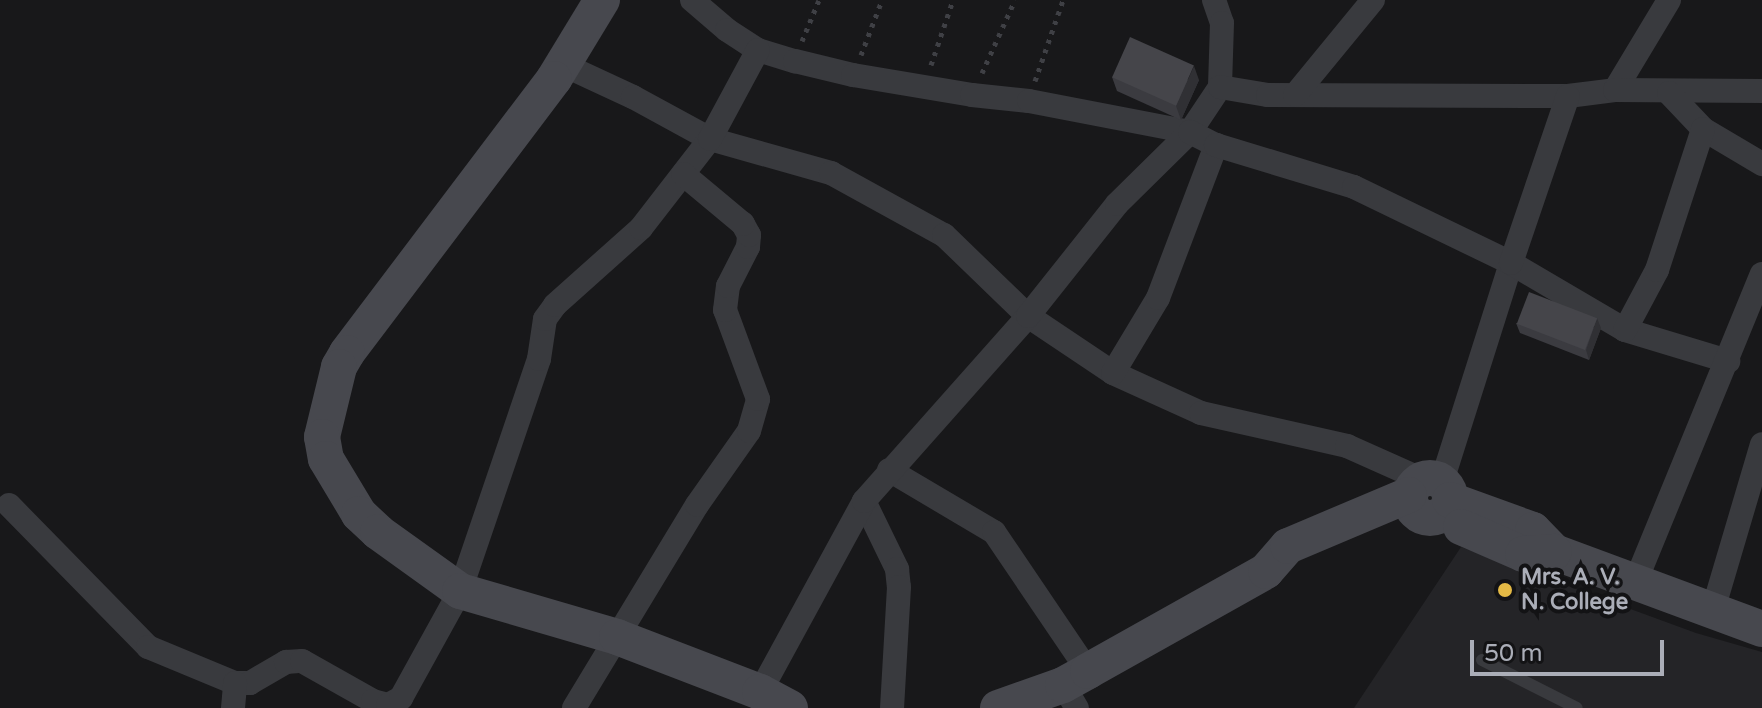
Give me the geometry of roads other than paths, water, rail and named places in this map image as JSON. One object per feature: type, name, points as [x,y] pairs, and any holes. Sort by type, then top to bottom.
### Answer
[{"type":"street","points":[[602,0],[564,65],[347,353],[339,367],[322,437],[326,459],[359,514],[378,532],[460,591],[617,637],[775,700],[864,501],[1028,316],[1117,204],[1190,132],[1220,87],[1222,23],[1214,0]]},
{"type":"street","points":[[692,0],[727,30],[758,50],[795,61],[853,75],[1029,101],[1190,132],[1216,145],[1354,187],[1511,263],[1625,330],[1728,361]]},
{"type":"street","points":[[1295,95],[1373,0]]},
{"type":"street","points":[[1615,90],[1669,0]]},
{"type":"street","points":[[9,505],[148,647],[235,683],[250,683],[286,662],[302,661],[373,701],[388,705],[401,698],[460,591],[539,359],[545,319],[555,305],[641,228],[710,139],[758,50]]},
{"type":"street","points":[[564,65],[633,97],[710,139],[831,173],[944,235],[1028,316],[1113,373],[1201,413],[1347,446],[1430,498],[1533,530],[1554,552],[1762,629]]},
{"type":"street","points":[[1220,87],[1268,95],[1568,96],[1615,90],[1669,93],[1762,91]]},
{"type":"street","points":[[1669,93],[1703,129],[1762,164]]},
{"type":"street","points":[[1430,498],[1568,96]]},
{"type":"street","points":[[1625,330],[1657,270],[1703,129]]},
{"type":"street","points":[[1113,373],[1158,298],[1216,145]]},
{"type":"street","points":[[574,708],[697,505],[749,431],[758,399],[725,310],[728,286],[748,247],[749,235],[743,224],[683,174]]},
{"type":"street","points":[[1635,583],[1762,274]]},
{"type":"street","points":[[1712,613],[1762,444]]},
{"type":"street","points":[[889,470],[994,532],[1076,688]]},
{"type":"street","points":[[999,708],[1076,688],[1266,571],[1288,546],[1430,498]]},
{"type":"street","points":[[864,501],[897,569],[899,587],[892,708]]},
{"type":"street","points":[[233,708],[235,683]]},
{"type":"lane","points":[[1482,660],[1577,708]]},
{"type":"place","name":"Mrs. A. V. N. College","points":[[1505,590]]}]
